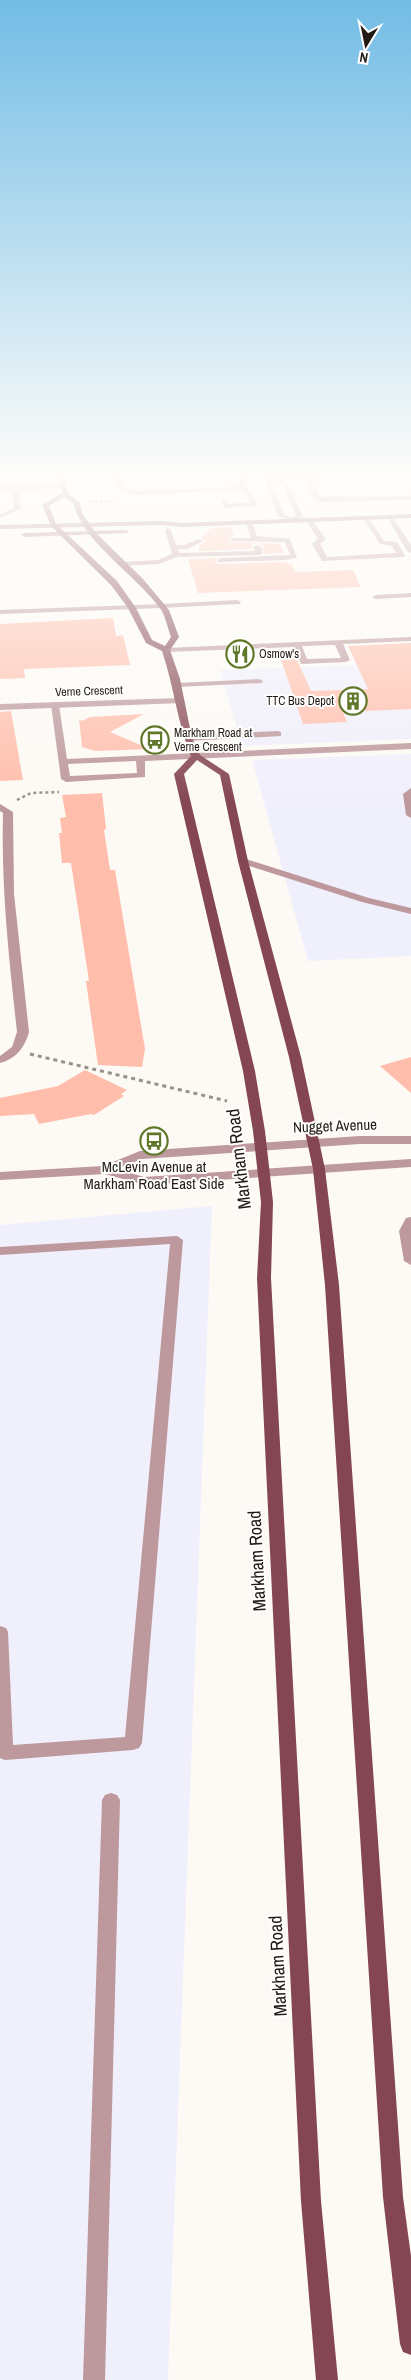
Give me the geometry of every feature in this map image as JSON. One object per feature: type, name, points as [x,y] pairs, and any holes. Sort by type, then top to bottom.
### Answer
[{"type":"main road","points":[[112,582],[132,608],[148,641],[166,650],[177,684],[188,738],[196,756],[224,774],[243,861],[296,1057],[319,1169],[332,1284],[346,1468],[393,2197],[411,2344]]},
{"type":"main road","points":[[139,582],[166,612],[175,637],[166,650]]},
{"type":"main road","name":"Markham Road","points":[[196,756],[179,774],[249,1071],[265,1172],[267,1202],[264,1278],[311,2201],[328,2380]]},
{"type":"street","points":[[376,597],[411,595]]},
{"type":"street","points":[[0,612],[132,608],[237,602]]},
{"type":"street","points":[[166,650],[411,639]]},
{"type":"street","points":[[297,644],[304,662],[346,660],[338,642]]},
{"type":"street","points":[[177,684],[260,681]]},
{"type":"street","name":"Verne Crescent","points":[[0,707],[179,701]]},
{"type":"street","points":[[55,705],[66,779],[142,775],[140,758]]},
{"type":"street","points":[[188,738],[278,734]]},
{"type":"street","points":[[63,762],[411,746]]},
{"type":"street","points":[[411,790],[408,794],[411,815]]},
{"type":"street","points":[[0,807],[8,812],[5,919],[23,1032],[16,1051],[0,1060]]},
{"type":"street","points":[[243,861],[366,900],[411,910]]},
{"type":"street","name":"Nugget Avenue","points":[[105,1170],[140,1155],[313,1143],[411,1140]]},
{"type":"street","points":[[0,1176],[105,1170],[144,1181],[411,1164]]},
{"type":"street","points":[[411,1221],[405,1231],[411,1261]]},
{"type":"street","points":[[0,1251],[178,1240],[133,1743],[5,1753],[0,1632]]},
{"type":"street","points":[[94,2380],[111,1800]]},
{"type":"path","points":[[16,1051],[227,1101]]},
{"type":"shaded area","points":[[411,663],[411,739],[242,746],[220,670]]},
{"type":"shaded area","points":[[411,754],[411,956],[308,961],[252,760]]},
{"type":"shaded area","points":[[212,1206],[168,2380],[0,2380],[0,1225]]},
{"type":"building","points":[[195,582],[359,582],[361,587],[198,593]]},
{"type":"building","points":[[113,618],[116,636],[123,635],[130,665],[24,669],[25,678],[0,679],[0,624]]},
{"type":"building","points":[[411,643],[411,709],[343,712],[347,722],[303,724],[278,651],[292,649],[311,691],[368,689],[348,646]]},
{"type":"building","points":[[11,711],[23,780],[0,781],[0,712]]},
{"type":"building","points":[[144,714],[110,732],[150,749],[95,751],[82,747],[79,719],[82,721],[90,717]]},
{"type":"building","points":[[102,793],[106,829],[104,830],[110,870],[115,870],[145,1049],[142,1067],[98,1065],[86,981],[89,981],[71,863],[62,863],[59,833],[62,833],[60,818],[66,817],[62,795]]},
{"type":"building","points":[[411,1057],[411,1093],[380,1066]]},
{"type":"building","points":[[85,1070],[127,1090],[121,1094],[124,1096],[94,1115],[39,1124],[34,1114],[0,1116],[0,1098],[58,1086]]},
{"type":"place","name":"Osmow's","points":[[240,654]]},
{"type":"place","name":"TTC Bus Depot","points":[[353,701]]},
{"type":"place","name":"Markham Road at Verne Crescent","points":[[155,740]]},
{"type":"place","name":"McLevin Avenue at Markham Road East Side","points":[[154,1141]]}]
